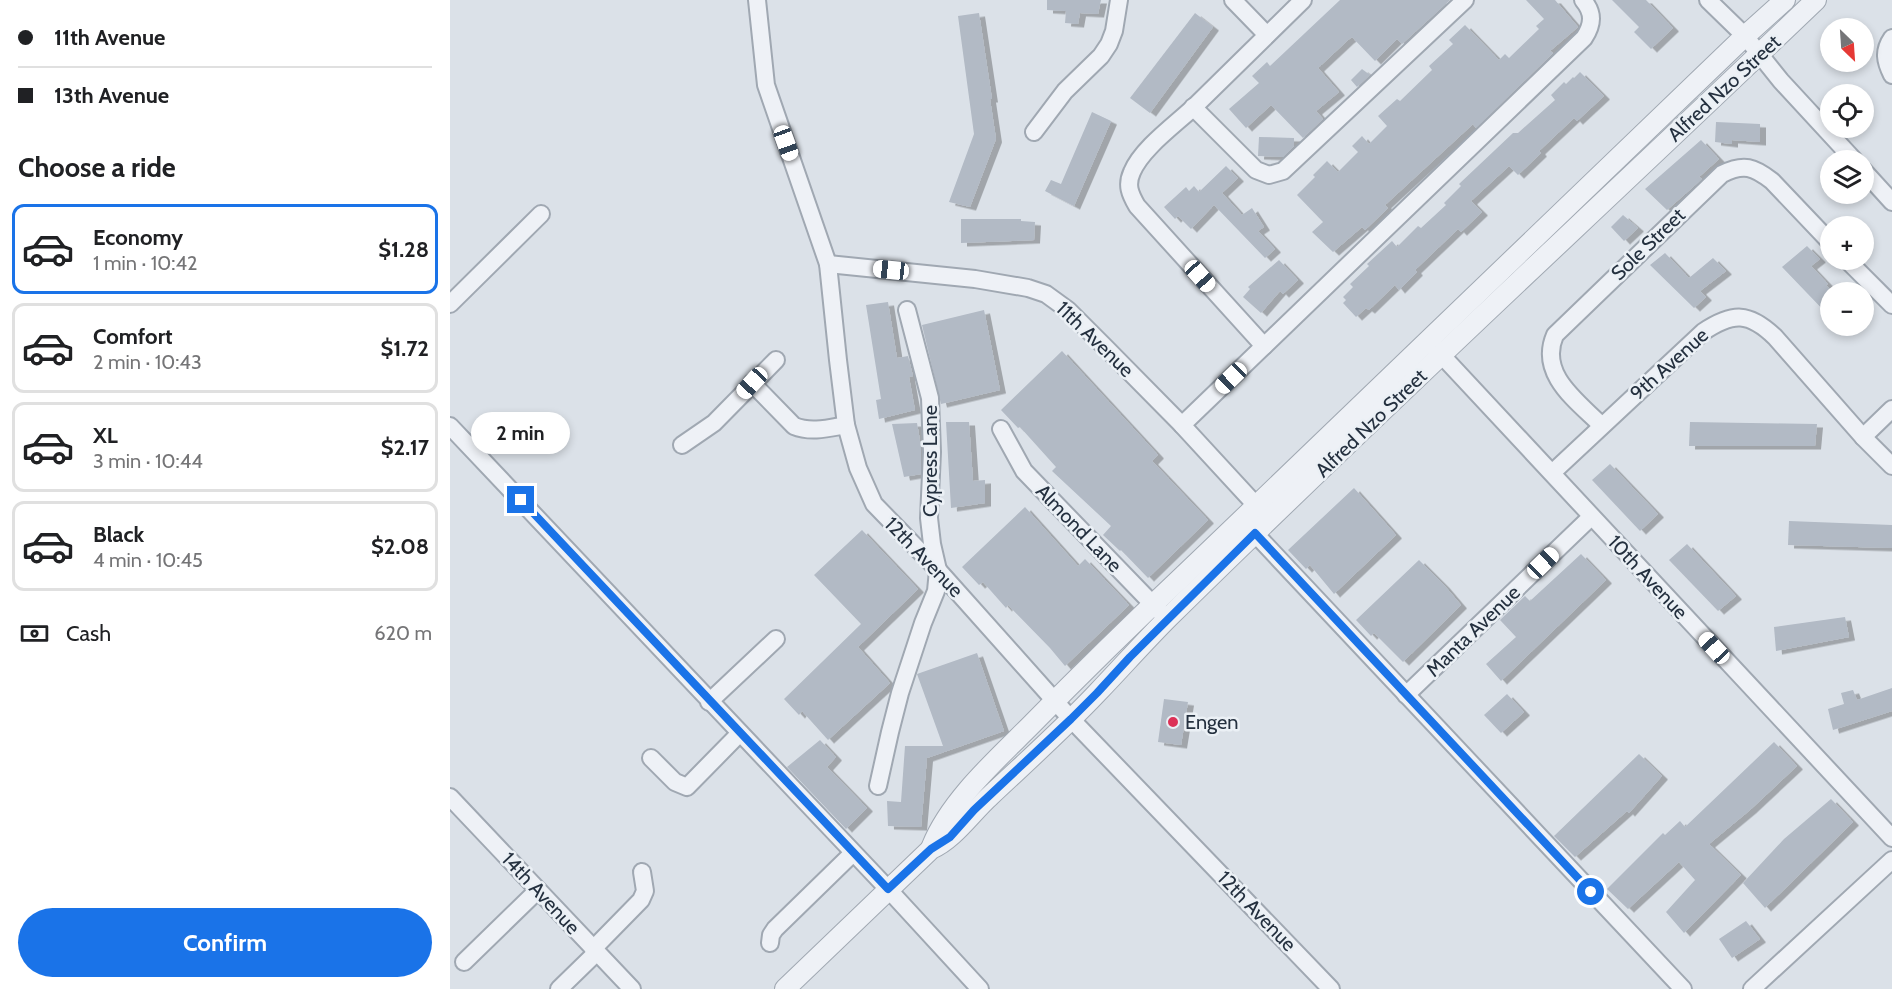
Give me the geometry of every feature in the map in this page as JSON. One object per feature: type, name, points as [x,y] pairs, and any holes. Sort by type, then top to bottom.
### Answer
[{"type":"street","name":"12th Avenue","points":[[757,0],[768,93],[828,264],[846,425],[858,468],[874,504],[938,570],[1071,719],[1331,989]]},
{"type":"street","points":[[1034,132],[1065,91],[1101,56],[1109,44],[1116,25],[1119,0]]},
{"type":"street","points":[[1233,0],[1267,35]]},
{"type":"street","points":[[1264,346],[1137,206],[1128,185],[1137,162],[1162,135],[1194,107],[1303,0]]},
{"type":"street","points":[[1194,107],[1256,170],[1269,175],[1283,171],[1465,0]]},
{"type":"street","points":[[1182,425],[1584,38],[1592,20],[1591,12],[1583,0]]},
{"type":"street","points":[[1708,0],[1745,36],[1782,81],[1845,150]]},
{"type":"street","name":"Alfred Nzo Street","points":[[1435,349],[1745,36],[1785,0]]},
{"type":"street","name":"Alfred Nzo Street","points":[[931,849],[944,823],[970,790],[1055,700],[1153,604],[1255,519],[1435,349],[1760,54],[1816,0]]},
{"type":"street","points":[[1892,38],[1885,52],[1892,75]]},
{"type":"street","name":"Sole Street","points":[[1601,425],[1557,378],[1550,358],[1550,346],[1555,335],[1722,174],[1742,167],[1752,168],[1762,173],[1820,231]]},
{"type":"street","points":[[1874,182],[1892,202]]},
{"type":"street","points":[[450,304],[541,214]]},
{"type":"street","name":"11th Avenue","points":[[828,264],[975,279],[1028,288],[1046,294],[1068,310],[1182,425],[1255,519],[1406,695],[1683,989]]},
{"type":"street","points":[[1857,270],[1892,305]]},
{"type":"street","name":"Cypress Lane","points":[[878,786],[900,693],[922,622],[936,591],[938,570],[929,518],[932,452],[930,398],[907,310]]},
{"type":"street","name":"9th Avenue","points":[[1552,473],[1703,332],[1714,324],[1729,318],[1741,317],[1753,320],[1764,327],[1892,466]]},
{"type":"street","name":"10th Avenue","points":[[1435,349],[1892,838]]},
{"type":"street","points":[[682,445],[714,423],[776,360]]},
{"type":"street","points":[[752,383],[794,426],[815,430],[846,425]]},
{"type":"street","points":[[1863,437],[1892,409]]},
{"type":"street","points":[[450,426],[980,989]]},
{"type":"street","name":"Almond Lane","points":[[1001,429],[1024,471],[1167,619]]},
{"type":"street","name":"Manta Avenue","points":[[1406,695],[1591,517]]},
{"type":"street","name":"Alfred Nzo Street","points":[[785,989],[931,849],[950,837],[974,810],[1071,719],[1167,619],[1255,519]]},
{"type":"street","points":[[709,702],[776,639]]},
{"type":"street","points":[[651,758],[675,782],[687,787],[740,733]]},
{"type":"street","name":"14th Avenue","points":[[450,797],[632,989]]},
{"type":"street","points":[[770,943],[775,929],[853,853]]},
{"type":"street","points":[[1752,989],[1892,860]]},
{"type":"street","points":[[559,989],[640,900],[645,891],[642,872]]},
{"type":"street","points":[[464,963],[538,890]]},
{"type":"building","points":[[1047,0],[1101,0],[1098,14],[1080,13],[1078,24],[1065,23],[1066,11],[1047,10]]},
{"type":"building","points":[[1340,0],[1450,0],[1402,44],[1397,39],[1375,61],[1352,37],[1318,68],[1339,92],[1316,111],[1323,119],[1303,138],[1271,105],[1246,128],[1229,109],[1259,83],[1252,76],[1267,62],[1270,66]]},
{"type":"building","points":[[1526,0],[1555,0],[1578,27],[1550,51],[1553,53],[1476,128],[1473,124],[1385,205],[1388,208],[1365,230],[1362,227],[1333,252],[1312,232],[1323,222],[1297,195],[1327,161],[1338,172],[1358,152],[1352,146],[1362,136],[1369,144],[1387,126],[1378,116],[1397,99],[1400,101],[1432,70],[1429,66],[1453,44],[1449,40],[1465,25],[1499,60],[1505,54],[1509,58],[1539,29],[1536,26],[1544,19]]},
{"type":"building","points":[[1612,0],[1646,0],[1673,28],[1651,49],[1634,32],[1639,27]]},
{"type":"building","points":[[979,13],[996,139],[970,207],[949,202],[974,134],[958,16]]},
{"type":"building","points":[[1195,13],[1213,27],[1150,113],[1130,98]]},
{"type":"building","points":[[1362,69],[1370,75],[1357,87],[1351,80]]},
{"type":"building","points":[[1580,72],[1604,96],[1577,121],[1574,118],[1539,151],[1541,153],[1518,175],[1509,166],[1471,201],[1482,212],[1461,232],[1458,229],[1415,270],[1417,272],[1399,290],[1395,285],[1369,310],[1366,308],[1356,317],[1343,303],[1346,300],[1343,297],[1353,287],[1350,284],[1369,266],[1367,264],[1392,241],[1397,247],[1418,226],[1421,228],[1446,205],[1444,203],[1461,186],[1459,184],[1513,133],[1518,133],[1555,100],[1551,95],[1564,82],[1566,84]]},
{"type":"building","points":[[1092,112],[1111,121],[1074,206],[1045,191],[1051,180],[1061,184]]},
{"type":"building","points":[[1716,122],[1760,124],[1760,142],[1732,140],[1732,144],[1715,142]]},
{"type":"building","points":[[1259,137],[1294,138],[1294,146],[1283,157],[1258,156]]},
{"type":"building","points":[[1701,140],[1719,159],[1699,177],[1702,179],[1667,210],[1645,189]]},
{"type":"building","points":[[1226,166],[1238,178],[1222,193],[1242,215],[1252,208],[1264,227],[1258,231],[1275,249],[1265,258],[1214,205],[1191,229],[1178,216],[1175,219],[1164,207],[1186,187],[1189,191],[1194,186],[1199,192]]},
{"type":"building","points":[[1623,215],[1638,228],[1624,241],[1611,227]]},
{"type":"building","points":[[961,219],[1021,219],[1021,221],[1035,222],[1034,240],[961,243]]},
{"type":"building","points":[[1807,246],[1820,259],[1811,266],[1826,282],[1820,282],[1820,307],[1782,267]]},
{"type":"building","points":[[1665,253],[1689,278],[1713,258],[1726,271],[1700,291],[1706,297],[1694,308],[1650,265]]},
{"type":"building","points":[[1279,260],[1298,280],[1283,294],[1280,291],[1261,313],[1243,297],[1250,289],[1248,287]]},
{"type":"building","points":[[888,302],[897,358],[908,356],[913,376],[909,377],[915,410],[879,419],[876,400],[881,399],[866,305]]},
{"type":"building","points":[[984,310],[1000,390],[941,404],[922,325]]},
{"type":"building","points":[[1062,351],[1158,455],[1152,461],[1208,520],[1148,578],[1103,535],[1111,526],[1052,471],[1056,467],[1020,427],[1018,428],[1001,410]]},
{"type":"building","points":[[946,422],[969,422],[973,481],[985,480],[985,503],[951,508]]},
{"type":"building","points":[[1690,422],[1817,424],[1815,446],[1689,446]]},
{"type":"building","points":[[917,423],[921,447],[921,474],[904,477],[892,424]]},
{"type":"building","points":[[1610,464],[1658,514],[1640,531],[1592,480]]},
{"type":"building","points":[[1354,488],[1396,535],[1334,594],[1310,565],[1306,569],[1288,550]]},
{"type":"building","points":[[1025,507],[1078,566],[1085,559],[1129,605],[1065,666],[1008,605],[1006,608],[983,582],[979,585],[962,567]]},
{"type":"building","points":[[1789,521],[1892,525],[1892,548],[1788,545]]},
{"type":"building","points":[[862,530],[918,589],[858,647],[890,683],[828,740],[802,711],[799,715],[784,699],[861,624],[814,575]]},
{"type":"building","points":[[1687,544],[1736,596],[1718,611],[1669,560]]},
{"type":"building","points":[[1581,554],[1606,580],[1501,681],[1486,664],[1516,637],[1500,620],[1525,596],[1530,601]]},
{"type":"building","points":[[1419,560],[1461,605],[1403,662],[1374,633],[1371,636],[1356,620]]},
{"type":"building","points":[[1845,617],[1849,637],[1776,651],[1774,627]]},
{"type":"building","points":[[977,653],[1004,731],[927,758],[921,827],[888,826],[887,801],[901,802],[905,746],[943,746],[917,674]]},
{"type":"building","points":[[1892,688],[1892,711],[1833,730],[1828,709],[1844,704],[1841,693],[1853,690],[1857,700]]},
{"type":"building","points":[[1507,694],[1524,712],[1501,733],[1484,715]]},
{"type":"building","name":"Engen","points":[[1164,699],[1188,702],[1181,745],[1158,742]]},
{"type":"building","points":[[820,740],[836,757],[827,767],[867,808],[846,829],[787,767]]},
{"type":"building","points":[[1774,742],[1797,766],[1709,844],[1741,875],[1684,933],[1666,912],[1695,880],[1679,862],[1628,909],[1607,889],[1663,833],[1665,835],[1680,821],[1685,827]]},
{"type":"building","points":[[1639,754],[1662,776],[1629,813],[1627,811],[1575,857],[1554,836]]},
{"type":"building","points":[[1831,799],[1853,822],[1765,908],[1743,883],[1784,839]]},
{"type":"building","points":[[1746,921],[1760,939],[1732,958],[1719,939]]},
{"type":"place","name":"Engen","points":[[1173,722]]},
{"type":"route","points":[[521,500],[709,702],[888,889],[931,849],[950,837],[974,810],[1071,719],[1255,533],[1591,892]]}]
